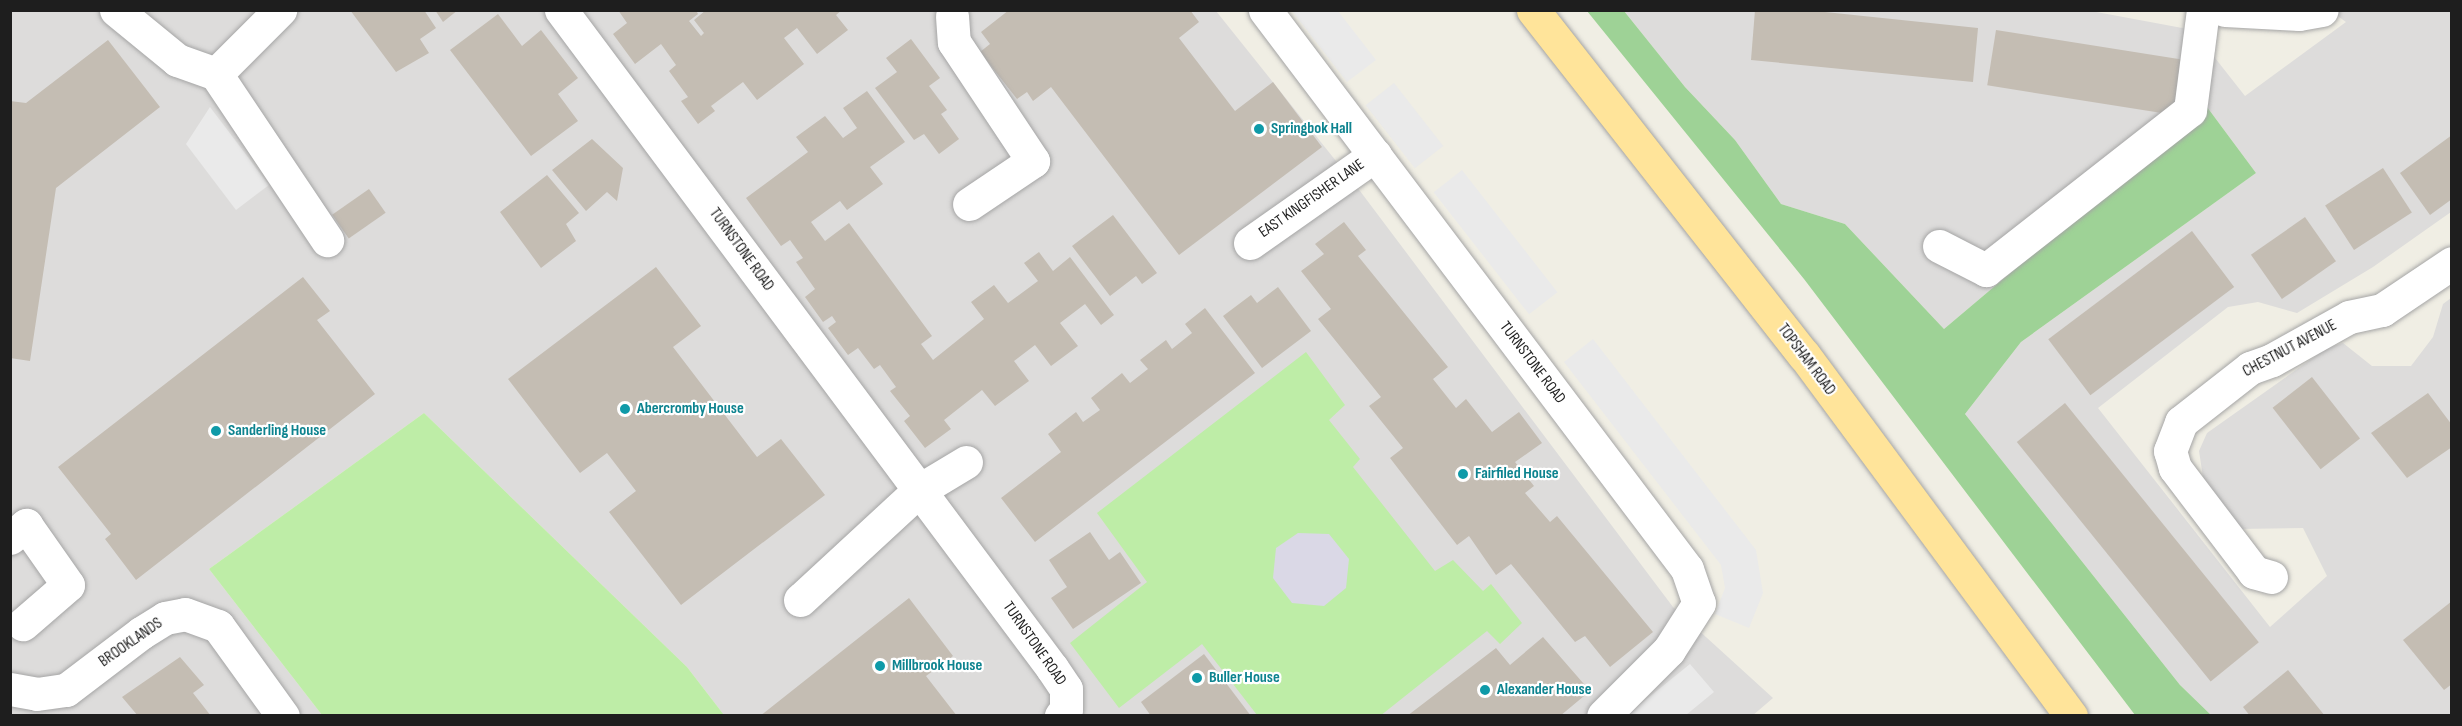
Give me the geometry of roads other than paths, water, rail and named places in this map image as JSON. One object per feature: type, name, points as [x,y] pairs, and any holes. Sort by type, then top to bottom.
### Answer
[{"type":"main road","name":"TOPSHAM ROAD","points":[[1533,10],[1804,355],[2071,716]]},
{"type":"street","points":[[116,10],[152,43],[177,60],[216,74],[327,240]]},
{"type":"street","points":[[216,74],[280,10]]},
{"type":"street","name":"TURNSTONE ROAD","points":[[561,10],[1066,689],[1066,709],[1061,716]]},
{"type":"street","name":"TURNSTONE ROAD","points":[[1265,10],[1687,568],[1699,603],[1669,650],[1603,716]]},
{"type":"street","points":[[1940,246],[1986,270],[2190,110],[2203,10]]},
{"type":"street","points":[[2233,12],[2322,10]]},
{"type":"street","points":[[950,12],[954,42],[1033,161],[969,204]]},
{"type":"street","name":"EAST KINGFISHER LANE","points":[[1250,243],[1375,155]]},
{"type":"street","name":"CHESTNUT AVENUE","points":[[2271,577],[2254,572],[2175,468],[2170,451],[2181,422],[2250,368],[2272,360],[2349,317],[2382,310],[2451,263]]},
{"type":"street","points":[[800,600],[918,491],[966,462]]},
{"type":"street","points":[[10,538],[26,525],[68,585],[23,624]]},
{"type":"street","name":"BROOKLANDS","points":[[10,688],[37,694],[66,690],[141,633],[165,618],[185,614],[218,626],[283,716]]},
{"type":"place","name":"Springbok Hall","points":[[1259,129]]},
{"type":"place","name":"Abercromby House","points":[[625,409]]},
{"type":"place","name":"Sanderling House","points":[[216,431]]},
{"type":"place","name":"Fairfiled House","points":[[1463,474]]},
{"type":"place","name":"Millbrook House","points":[[880,666]]},
{"type":"place","name":"Buller House","points":[[1197,678]]},
{"type":"place","name":"Alexander House","points":[[1485,690]]}]
